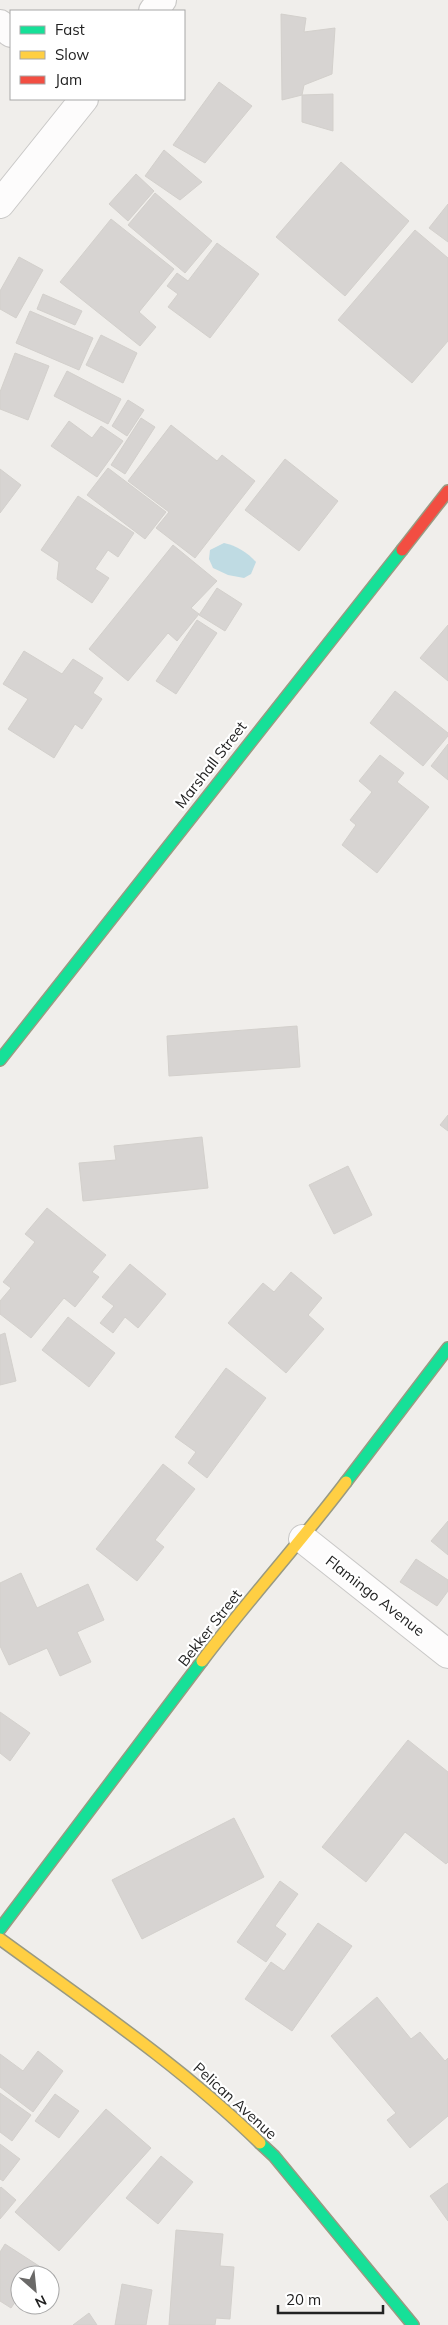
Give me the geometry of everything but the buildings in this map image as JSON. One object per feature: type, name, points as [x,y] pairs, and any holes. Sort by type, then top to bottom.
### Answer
[{"type":"street","points":[[154,10],[162,0]]},
{"type":"street","points":[[0,24],[10,32]]},
{"type":"street","points":[[0,204],[83,100]]},
{"type":"street","name":"Marshall Street","points":[[0,1060],[448,491]]},
{"type":"street","name":"Bekker Street","points":[[0,1929],[227,1628],[303,1539],[448,1348]]},
{"type":"street","name":"Flamingo Avenue","points":[[303,1539],[448,1654]]},
{"type":"street","name":"Pelican Avenue","points":[[0,1939],[179,2071],[223,2107],[274,2156],[413,2325]]},
{"type":"water","points":[[224,543],[242,550],[256,562],[251,574],[244,578],[228,575],[213,568],[209,559],[210,550]]},
{"type":"traffic: fast","points":[[0,1060],[402,550]]},
{"type":"traffic: fast","points":[[346,1482],[448,1348]]},
{"type":"traffic: fast","points":[[0,1929],[202,1661]]},
{"type":"traffic: fast","points":[[260,2143],[274,2156],[413,2325]]},
{"type":"traffic: slow","points":[[202,1661],[346,1482]]},
{"type":"traffic: slow","points":[[0,1939],[166,2062],[199,2088],[260,2143]]},
{"type":"traffic: jam","points":[[402,550],[448,491]]}]
